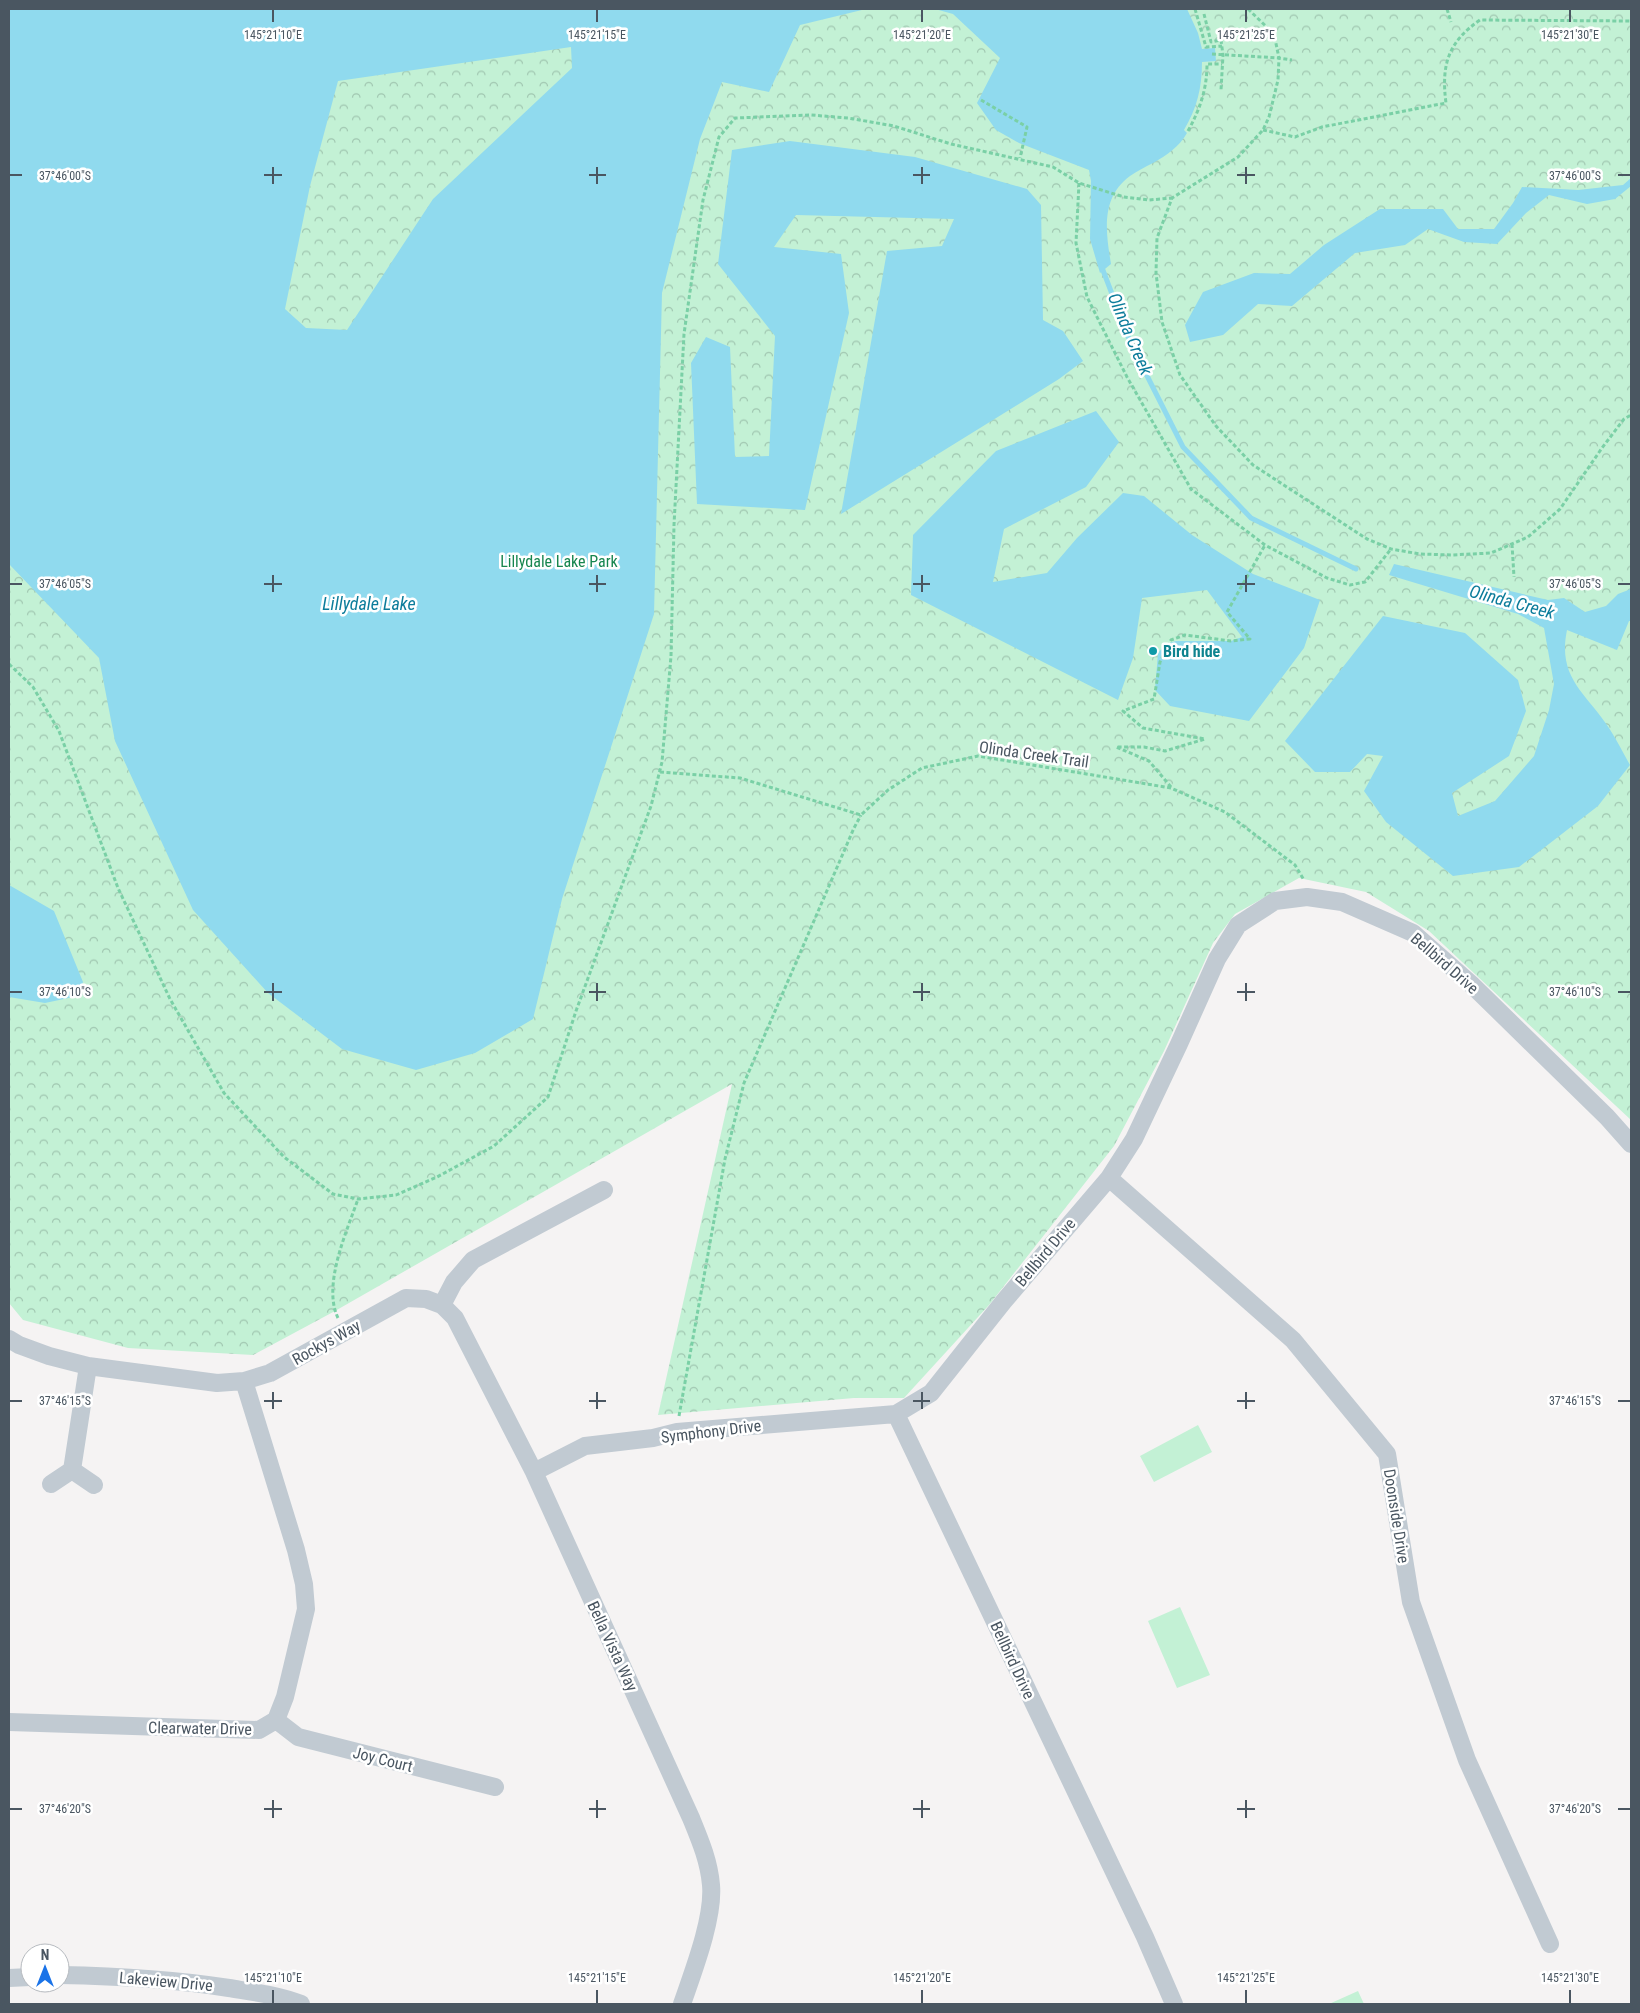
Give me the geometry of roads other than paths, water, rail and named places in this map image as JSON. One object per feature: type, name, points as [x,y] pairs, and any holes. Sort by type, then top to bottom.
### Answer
[{"type":"street","name":"Bellbird Drive","points":[[1174,2004],[1145,1937],[896,1414],[931,1393],[1004,1301],[1109,1178],[1134,1139],[1217,959],[1238,925],[1275,901],[1307,897],[1342,902],[1413,934],[1471,984],[1607,1117],[1631,1144]]},
{"type":"street","name":"Doonside Drive","points":[[1109,1178],[1293,1340],[1387,1454],[1411,1602],[1467,1760],[1550,1944]]},
{"type":"street","points":[[442,1305],[454,1282],[473,1260],[604,1190]]},
{"type":"street","name":"Rockys Way","points":[[9,1339],[19,1345],[49,1356],[88,1366],[217,1382],[244,1381],[270,1372],[406,1298],[426,1299],[442,1305]]},
{"type":"street","name":"Bella Vista Way","points":[[442,1305],[455,1318],[534,1472],[704,1851],[711,1885],[709,1917],[682,2004]]},
{"type":"street","points":[[51,1484],[72,1470],[88,1366]]},
{"type":"street","name":"Clearwater Drive","points":[[9,1722],[259,1730],[276,1720],[285,1698],[306,1609],[304,1584],[296,1550],[244,1381]]},
{"type":"street","name":"Symphony Drive","points":[[534,1472],[585,1446],[653,1438],[677,1432],[896,1414]]},
{"type":"street","points":[[72,1470],[94,1486]]},
{"type":"street","name":"Joy Court","points":[[276,1720],[298,1737],[495,1787]]},
{"type":"street","name":"Lakeview Drive","points":[[70,1975],[135,1976],[204,1984],[257,1992],[300,2004]]},
{"type":"water","name":"Lillydale Lake","points":[[9,9],[866,9],[800,25],[769,92],[722,82],[700,139],[662,293],[654,614],[562,899],[533,1019],[475,1053],[416,1070],[342,1049],[268,993],[193,910],[115,741],[99,658],[9,564]],"holes":[[[571,47],[572,68],[433,199],[347,330],[306,328],[285,309],[310,186],[338,81]]]},
{"type":"water","points":[[935,9],[1187,9],[1198,33],[1202,49],[1215,48],[1216,61],[1202,62],[1198,98],[1184,130],[1187,133],[1184,138],[1168,154],[1130,176],[1120,185],[1114,195],[1109,205],[1107,217],[1111,264],[1100,273],[1090,239],[1091,181],[1089,170],[1019,143],[996,130],[977,103],[1000,58],[953,14]]},
{"type":"water","points":[[790,141],[915,157],[1027,189],[1041,205],[1043,320],[1063,331],[1083,361],[1059,379],[841,514],[887,251],[942,246],[954,219],[796,215],[774,247],[841,254],[849,313],[805,510],[697,504],[691,363],[706,337],[730,347],[735,457],[769,456],[775,336],[718,264],[732,150]]},
{"type":"water","points":[[1631,178],[1631,186],[1615,199],[1587,204],[1549,195],[1526,213],[1497,244],[1464,242],[1428,229],[1405,245],[1355,253],[1292,306],[1258,304],[1223,335],[1190,342],[1185,325],[1203,292],[1254,273],[1290,274],[1324,245],[1380,209],[1443,209],[1458,229],[1494,229],[1522,187],[1578,190],[1623,185]]},
{"type":"water","points":[[1096,411],[1119,442],[1086,487],[1004,529],[993,582],[1047,573],[1077,538],[1123,493],[1144,496],[1192,535],[1253,574],[1320,600],[1304,648],[1249,721],[1170,706],[1155,690],[1158,653],[1166,644],[1176,641],[1231,641],[1242,637],[1207,590],[1142,598],[1133,658],[1118,700],[911,595],[913,535],[996,451]]},
{"type":"water","points":[[1394,564],[1548,600],[1564,598],[1585,612],[1606,606],[1618,594],[1631,589],[1631,621],[1629,621],[1617,650],[1567,630],[1565,647],[1566,661],[1576,684],[1615,737],[1630,765],[1598,806],[1519,867],[1453,876],[1386,822],[1364,791],[1383,756],[1367,754],[1350,772],[1315,772],[1285,741],[1383,616],[1465,633],[1518,680],[1526,711],[1509,756],[1452,793],[1458,816],[1495,801],[1534,756],[1549,710],[1554,684],[1544,628],[1518,614],[1389,575]]},
{"type":"water","points":[[9,885],[54,911],[83,982],[78,996],[45,1003],[9,997]]},
{"type":"waterway","name":"Olinda Creek","points":[[1101,265],[1131,344],[1183,447],[1251,518],[1356,569]]},
{"type":"place","name":"Bird hide","points":[[1153,651]]},
{"type":"park label","name":"Lillydale Lake Park","points":[[559,561]]}]
